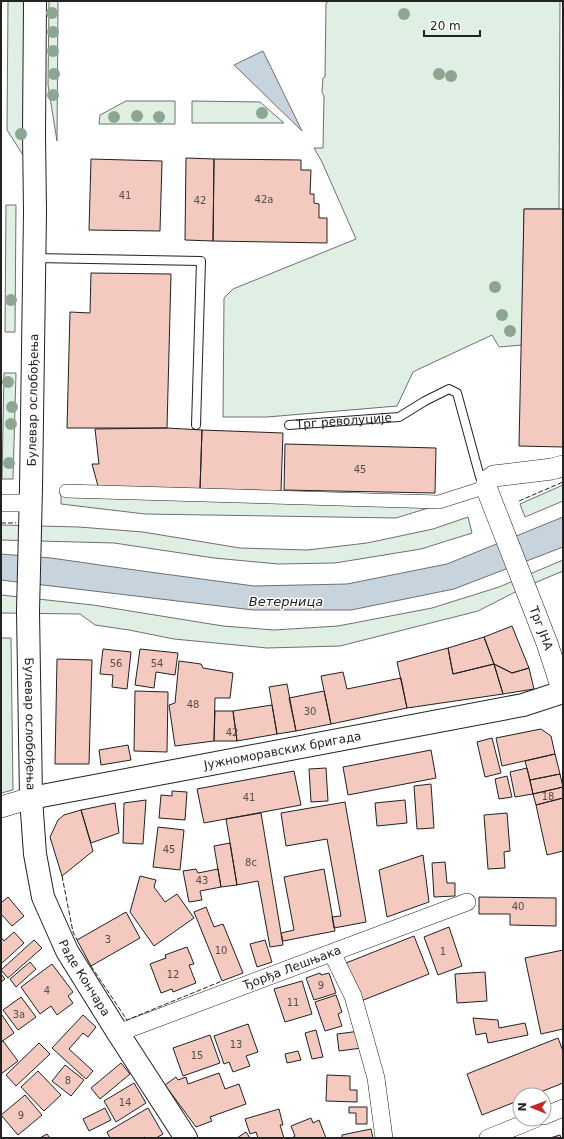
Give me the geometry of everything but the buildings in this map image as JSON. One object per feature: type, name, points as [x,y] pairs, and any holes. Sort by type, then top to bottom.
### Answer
[{"type":"main road","name":"Булевар ослобођења","points":[[31,798],[28,611],[34,258],[35,1]]},
{"type":"main road","name":"Јужноморавских бригада","points":[[31,798],[515,706],[563,692]]},
{"type":"main road","name":"Раде Кончара","points":[[31,798],[35,854],[43,897],[67,951],[186,1138]]},
{"type":"street","points":[[66,491],[439,502],[486,487],[488,480],[494,476],[552,469],[563,466]]},
{"type":"street","name":"Трг револуције","points":[[486,487],[490,500],[496,511]]},
{"type":"street","points":[[1,504],[31,503]]},
{"type":"street","name":"Трг ЈНА","points":[[496,511],[550,651],[563,692]]},
{"type":"street","name":"Јужноморавских бригада","points":[[1,807],[31,798]]},
{"type":"street","name":"Ђорђа Лешњака","points":[[118,1033],[467,902]]},
{"type":"street","points":[[332,953],[353,996],[376,1078],[384,1138]]},
{"type":"street","points":[[552,1113],[563,1108]]},
{"type":"street","points":[[488,1138],[516,1127]]},
{"type":"lane","points":[[34,258],[201,261],[196,425]]},
{"type":"lane","name":"Трг револуције","points":[[289,425],[399,417],[425,401],[449,389],[457,393],[480,477],[486,487]]},
{"type":"green space","points":[[8,1],[27,1],[25,158],[7,130]]},
{"type":"green space","points":[[49,1],[58,1],[57,141],[48,85]]},
{"type":"green space","points":[[329,1],[560,1],[559,209],[524,209],[522,345],[499,347],[492,335],[419,369],[413,372],[397,406],[267,417],[223,417],[224,298],[233,289],[356,239],[322,162],[314,148],[323,148],[324,96],[322,92],[323,78],[325,77],[326,3]]},
{"type":"green space","points":[[126,101],[175,101],[175,124],[99,124],[100,115]]},
{"type":"green space","points":[[192,101],[260,102],[284,123],[192,123]]},
{"type":"green space","points":[[6,205],[16,205],[15,332],[5,332]]},
{"type":"green space","points":[[4,373],[16,373],[13,479],[2,479]]},
{"type":"green space","points":[[563,485],[563,501],[525,517],[520,504]]},
{"type":"green space","points":[[61,495],[438,505],[396,518],[145,514],[61,504]]},
{"type":"green space","points":[[468,517],[472,533],[421,549],[335,563],[278,564],[214,558],[114,543],[1,540],[1,525],[79,527],[143,532],[240,548],[307,550],[367,543],[433,529]]},
{"type":"green space","points":[[563,560],[563,571],[525,587],[478,611],[340,646],[267,648],[174,639],[95,625],[80,614],[1,613],[1,595],[93,605],[223,626],[274,630],[338,626],[432,608],[499,587]]},
{"type":"green space","points":[[1,638],[11,638],[13,790],[1,793]]},
{"type":"water","points":[[263,51],[302,131],[234,65]]},
{"type":"water","name":"Ветерница","points":[[563,517],[563,547],[454,589],[351,610],[253,610],[1,580],[1,554],[51,558],[254,586],[347,584],[447,564]]},
{"type":"fence","points":[[519,501],[563,482]]},
{"type":"fence","points":[[1,523],[16,523]]},
{"type":"fence","points":[[62,876],[73,932],[77,940]]},
{"type":"fence","points":[[91,966],[127,1020],[222,981]]}]
